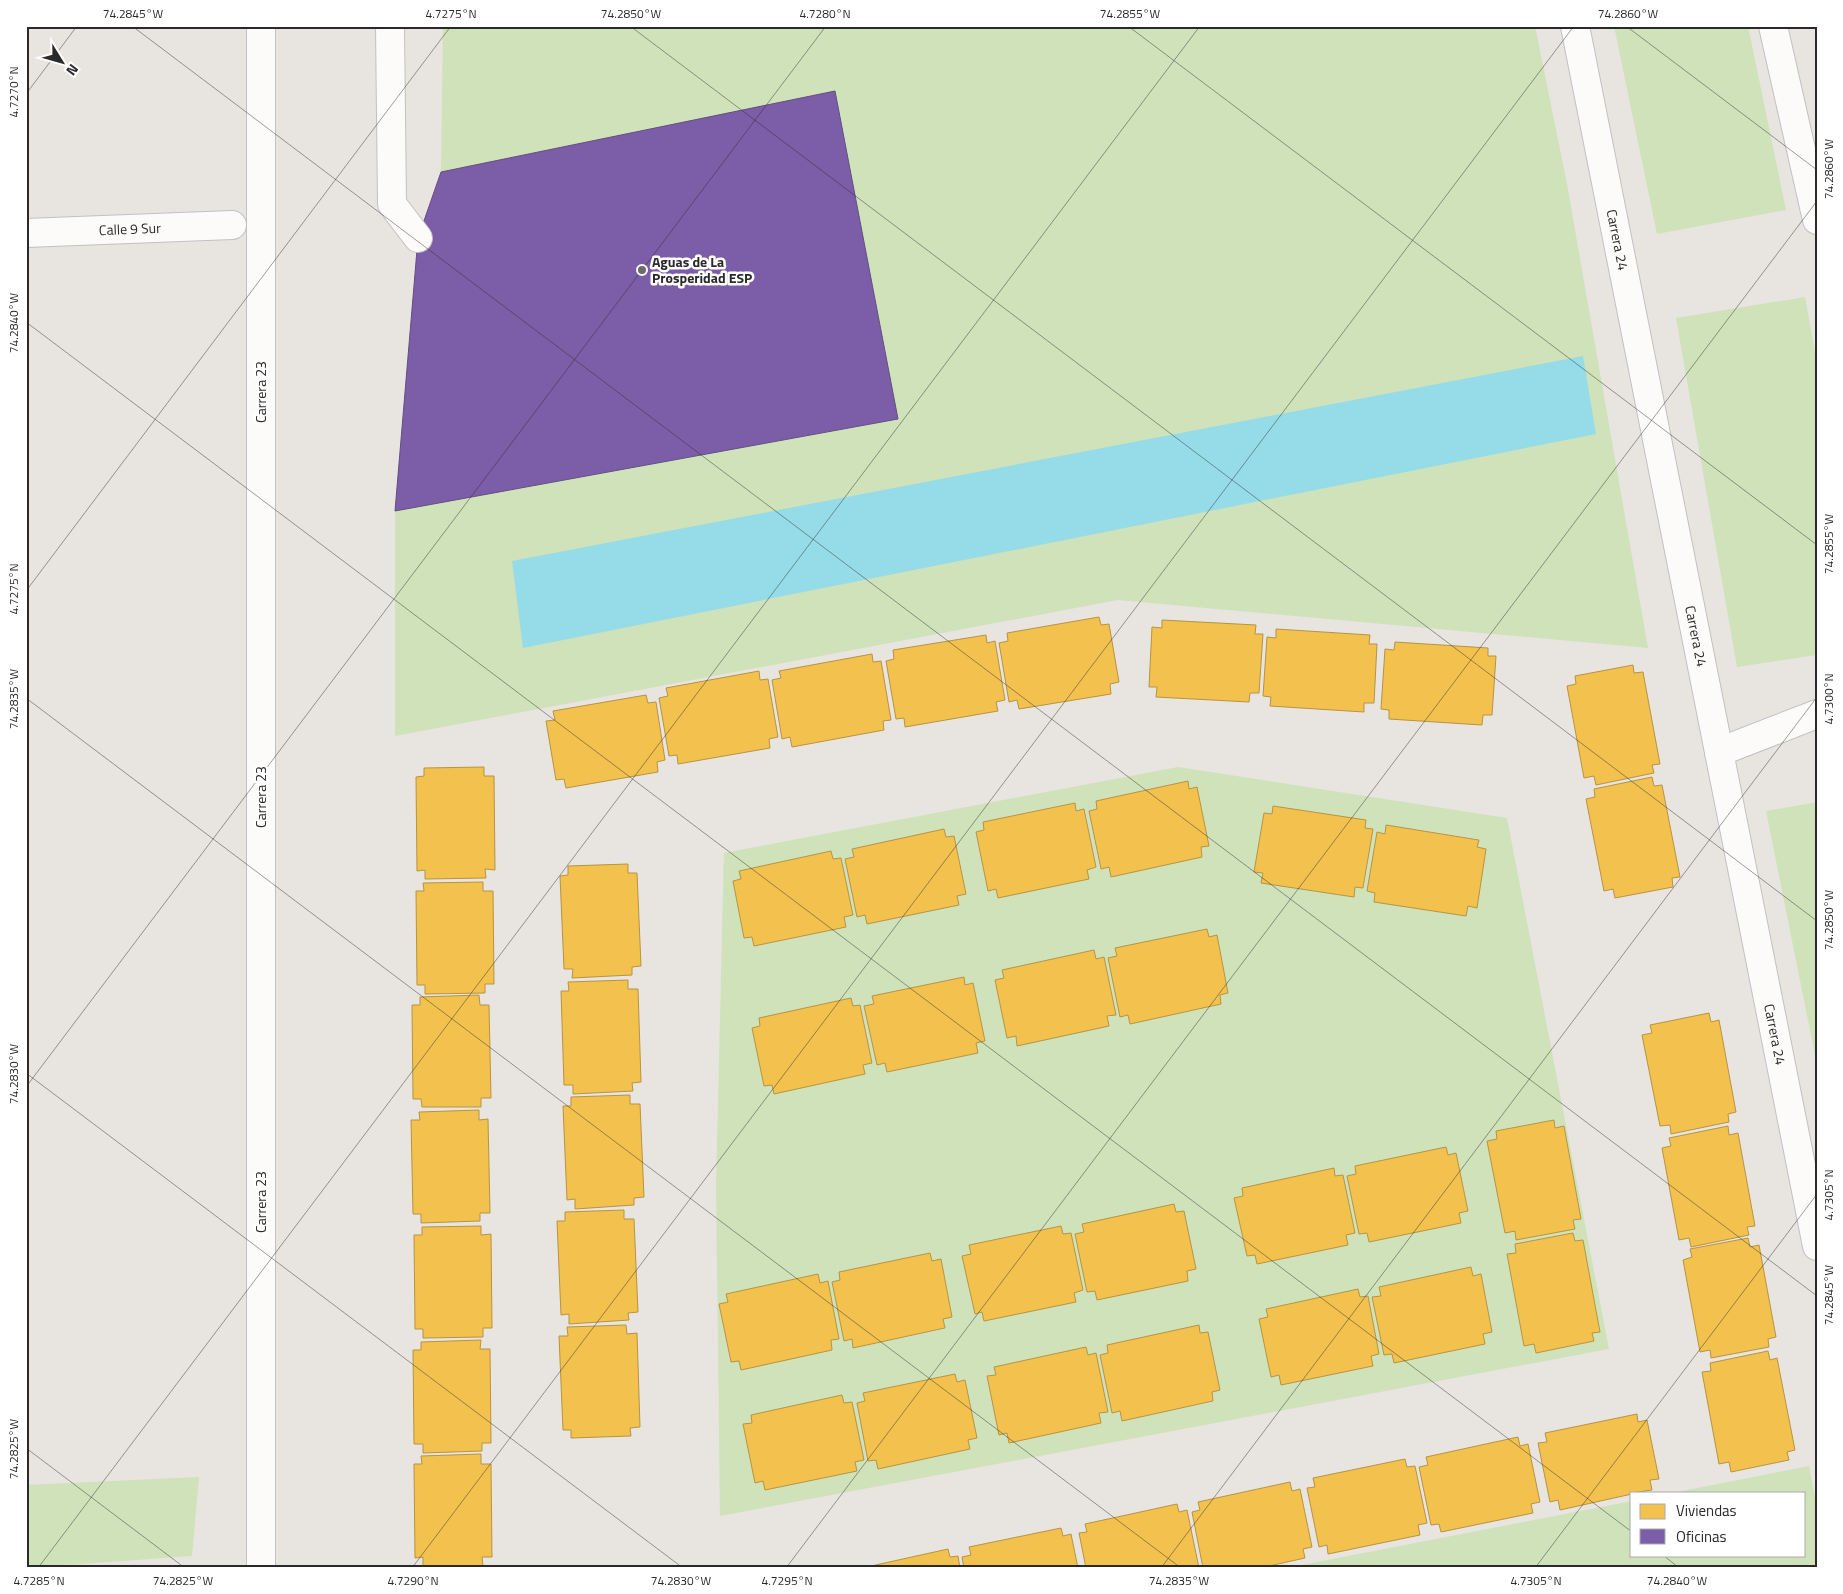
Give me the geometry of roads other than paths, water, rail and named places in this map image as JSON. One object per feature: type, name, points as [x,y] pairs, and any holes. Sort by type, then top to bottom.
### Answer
[{"type":"street","name":"Carrera 23","points":[[261,26],[261,1568]]},
{"type":"street","points":[[390,26],[392,204],[418,238]]},
{"type":"street","name":"Carrera 24","points":[[1575,26],[1817,1246]]},
{"type":"street","points":[[1773,26],[1811,169],[1817,220]]},
{"type":"street","name":"Calle 9 Sur","points":[[26,232],[232,225]]},
{"type":"street","points":[[1719,752],[1817,714]]},
{"type":"water","points":[[1583,356],[1596,434],[523,648],[512,561]]},
{"type":"place","name":"Aguas de La Prosperidad ESP","points":[[642,270]]}]
